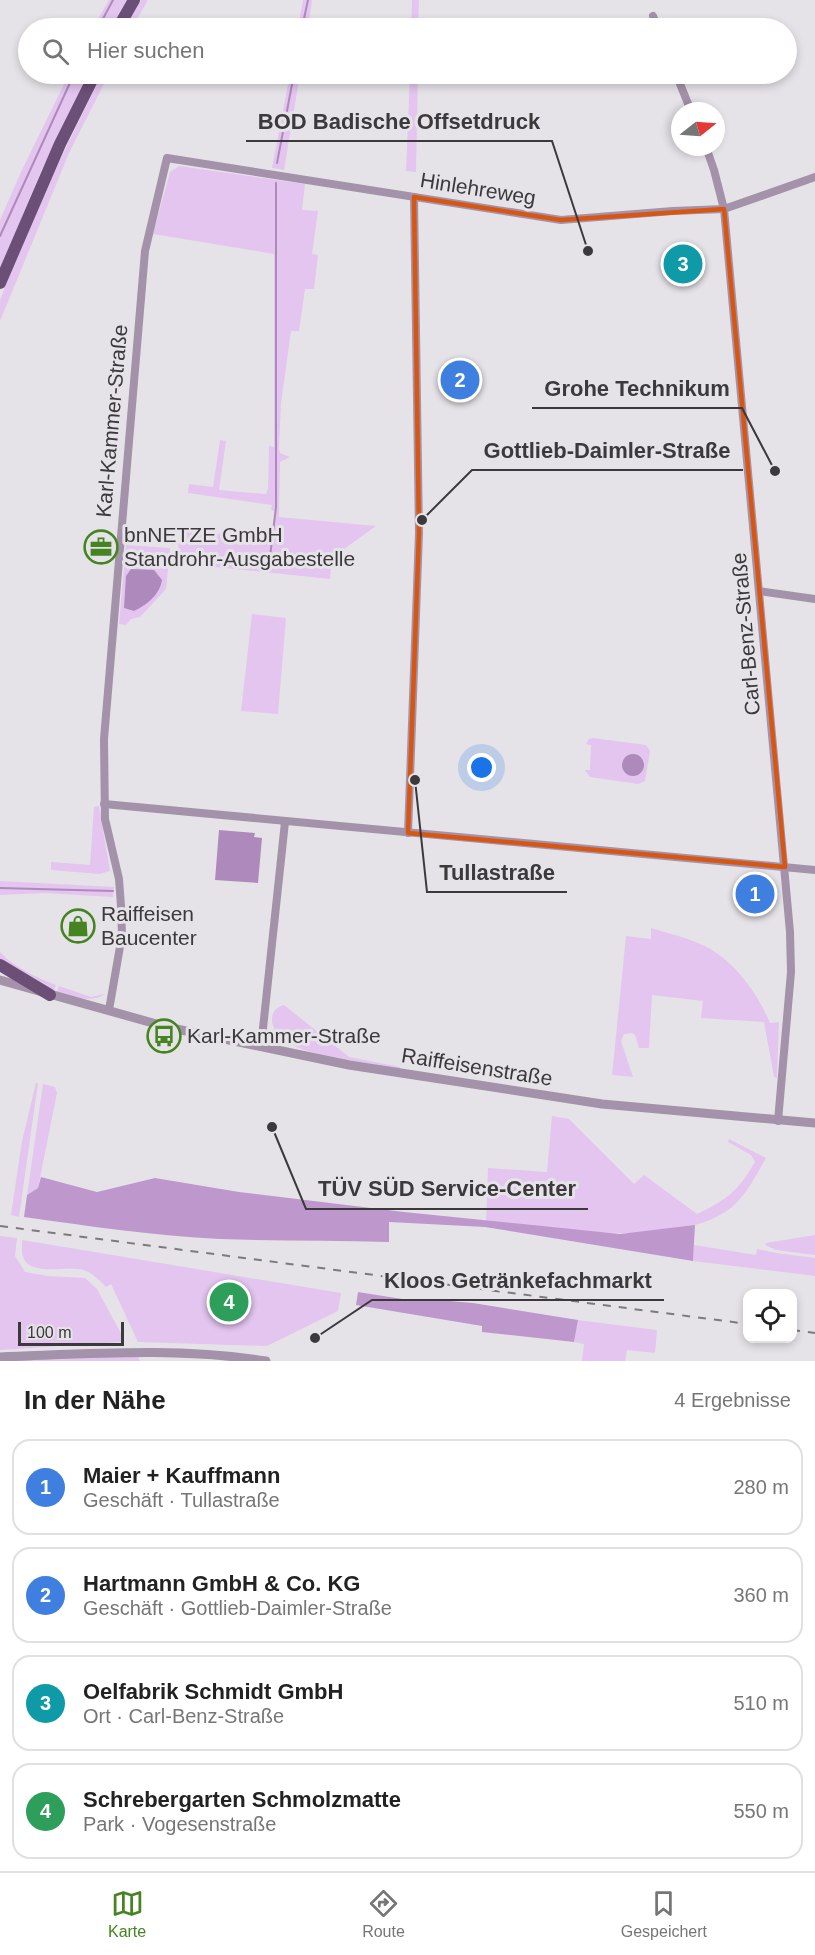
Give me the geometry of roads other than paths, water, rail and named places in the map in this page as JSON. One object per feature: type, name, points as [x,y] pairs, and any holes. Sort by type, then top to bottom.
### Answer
[{"type":"main road","points":[[124,18],[134,0]]},
{"type":"main road","points":[[0,283],[60,144],[90,84]]},
{"type":"main road","points":[[0,965],[50,995]]},
{"type":"street","points":[[680,84],[687,102]]},
{"type":"street","name":"Carl-Benz-Straße","points":[[709,156],[724,209],[790,932],[791,972],[778,1121]]},
{"type":"street","name":"Hinlehreweg","points":[[167,158],[561,220],[724,209],[815,177]]},
{"type":"street","name":"Karl-Kammer-Straße","points":[[109,1010],[122,936],[119,879],[105,819],[104,739],[145,251],[167,158]]},
{"type":"street","points":[[408,832],[419,533],[414,197]]},
{"type":"street","points":[[759,591],[815,599]]},
{"type":"street","points":[[104,804],[815,870]]},
{"type":"street","points":[[261,1047],[285,822]]},
{"type":"street","name":"Raiffeisenstraße","points":[[0,980],[167,1027],[418,1077],[602,1104],[815,1123]]},
{"type":"street","points":[[0,1357],[158,1351],[266,1361]]},
{"type":"waterway","points":[[103,18],[113,0]]},
{"type":"waterway","points":[[304,18],[308,0]]},
{"type":"waterway","points":[[0,236],[69,84]]},
{"type":"waterway","points":[[277,163],[292,84]]},
{"type":"waterway","points":[[269,565],[276,507],[276,183]]},
{"type":"waterway","points":[[0,888],[113,891]]},
{"type":"railway","points":[[0,1226],[743,1323]]},
{"type":"railway","points":[[797,1331],[815,1333]]},
{"type":"place","name":"BOD Badische Offsetdruck","points":[[588,251]]},
{"type":"place","name":"Oelfabrik Schmidt GmbH","points":[[683,264]]},
{"type":"place","name":"Hartmann GmbH & Co. KG","points":[[460,380]]},
{"type":"place","name":"Grohe Technikum","points":[[775,471]]},
{"type":"place","name":"Gottlieb-Daimler-Straße","points":[[422,520]]},
{"type":"place","name":"bnNETZE GmbH Standrohr-Ausgabestelle","points":[[101,547]]},
{"type":"place","name":"Tullastraße","points":[[415,780]]},
{"type":"place","name":"Maier + Kauffmann","points":[[755,894]]},
{"type":"place","name":"Raiffeisen Baucenter","points":[[78,926]]},
{"type":"place","name":"Karl-Kammer-Straße","points":[[164,1036]]},
{"type":"place","name":"TÜV SÜD Service-Center","points":[[272,1127]]},
{"type":"place","name":"Schrebergarten Schmolzmatte","points":[[229,1302]]},
{"type":"place","name":"Kloos Getränkefachmarkt","points":[[315,1338]]}]
